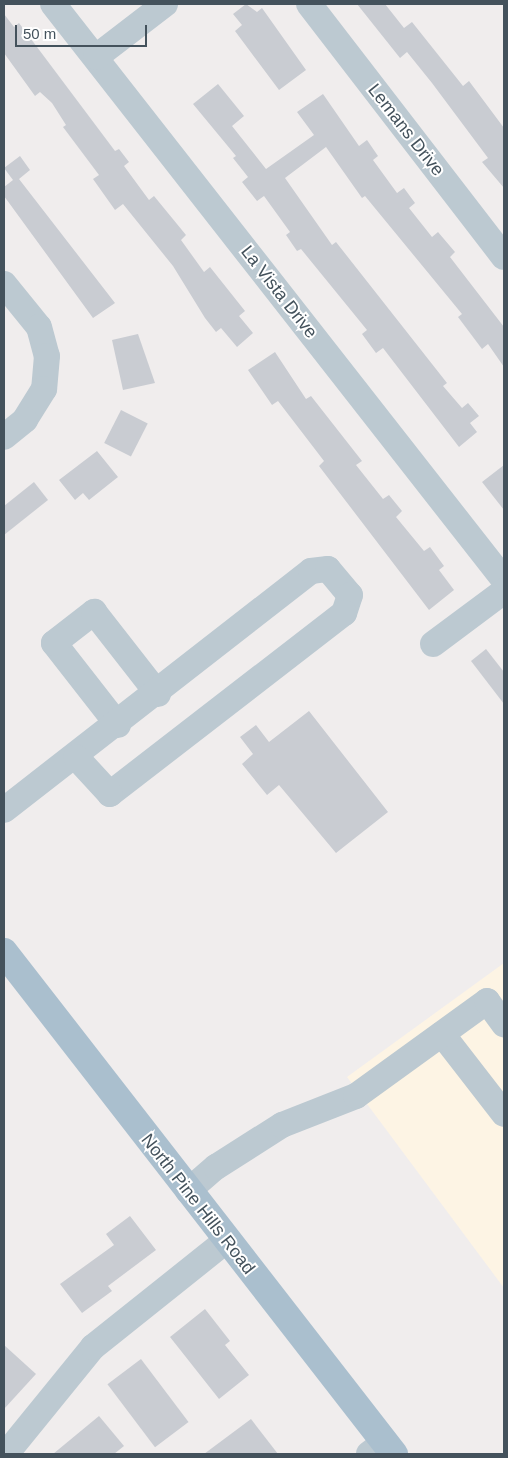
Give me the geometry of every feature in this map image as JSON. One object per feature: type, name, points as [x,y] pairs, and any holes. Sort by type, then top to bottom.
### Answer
[{"type":"main road","name":"North Pine Hills Road","points":[[4,952],[226,1241],[383,1450]]},
{"type":"street","name":"La Vista Drive","points":[[53,4],[504,580]]},
{"type":"street","points":[[96,57],[165,4]]},
{"type":"street","name":"Lemans Drive","points":[[309,4],[504,257]]},
{"type":"street","points":[[4,284],[39,327],[47,356],[44,389],[25,420],[4,437]]},
{"type":"street","points":[[4,810],[158,694],[311,571],[328,569],[350,595],[344,613],[110,794],[76,757]]},
{"type":"street","points":[[433,644],[504,591]]},
{"type":"street","points":[[118,725],[54,643],[94,612],[158,694]]},
{"type":"street","points":[[188,1192],[216,1167],[282,1125],[356,1096],[495,994],[504,1024]]},
{"type":"street","points":[[442,1034],[504,1114]]},
{"type":"street","points":[[6,1454],[93,1347],[226,1241]]},
{"type":"shaded area","points":[[504,963],[504,1288],[347,1077]]},
{"type":"building","points":[[246,4],[257,12],[262,8],[306,70],[279,90],[235,31],[242,25],[233,14]]},
{"type":"building","points":[[357,4],[385,4],[404,28],[412,22],[463,86],[469,81],[504,128],[504,188],[482,162],[488,158],[432,83],[407,52],[400,58]]},
{"type":"building","points":[[4,14],[14,27],[19,23],[115,151],[119,149],[129,162],[124,166],[149,200],[154,196],[186,235],[181,240],[204,272],[210,267],[245,311],[239,316],[253,333],[237,347],[221,328],[216,332],[205,318],[173,266],[123,204],[115,210],[93,179],[99,175],[63,127],[66,125],[52,103],[40,92],[35,96],[4,53]]},
{"type":"building","points":[[218,84],[244,116],[232,126],[266,169],[314,135],[297,112],[323,94],[359,146],[367,140],[378,156],[373,160],[397,193],[404,188],[415,203],[409,208],[432,237],[438,232],[455,252],[450,257],[504,327],[504,367],[488,344],[482,349],[458,317],[462,314],[365,196],[362,198],[326,147],[285,178],[332,245],[336,242],[447,383],[443,386],[462,408],[468,403],[479,416],[470,423],[477,432],[459,447],[383,348],[376,353],[362,334],[367,330],[301,249],[297,251],[286,235],[290,232],[264,196],[257,201],[242,182],[248,177],[233,158],[236,156],[193,104]]},
{"type":"building","points":[[20,156],[30,170],[19,179],[115,303],[93,318],[4,196],[4,187],[13,180],[4,168]]},
{"type":"building","points":[[138,334],[155,383],[123,390],[112,340]]},
{"type":"building","points":[[275,352],[306,399],[311,396],[362,461],[356,465],[383,499],[389,495],[402,511],[396,517],[424,551],[430,547],[444,566],[439,570],[454,590],[429,610],[319,466],[324,461],[278,401],[272,405],[248,370]]},
{"type":"building","points":[[121,410],[148,424],[131,457],[104,443]]},
{"type":"building","points":[[97,451],[118,477],[89,500],[83,493],[75,500],[59,480]]},
{"type":"building","points":[[504,465],[504,510],[482,482]]},
{"type":"building","points":[[34,482],[48,500],[4,535],[4,506]]},
{"type":"building","points":[[486,649],[504,672],[504,704],[471,661]]},
{"type":"building","points":[[309,711],[388,812],[336,853],[279,785],[267,795],[242,764],[253,754],[240,737],[256,725],[269,742]]},
{"type":"building","points":[[130,1216],[156,1250],[108,1286],[112,1291],[82,1313],[60,1284],[114,1245],[106,1234]]},
{"type":"building","points":[[205,1309],[230,1341],[225,1345],[249,1375],[219,1399],[170,1337]]},
{"type":"building","points":[[4,1345],[36,1374],[4,1409]]},
{"type":"building","points":[[141,1359],[189,1422],[155,1447],[107,1384]]},
{"type":"building","points":[[99,1416],[124,1446],[114,1454],[53,1454]]},
{"type":"building","points":[[251,1419],[278,1454],[204,1454]]}]
